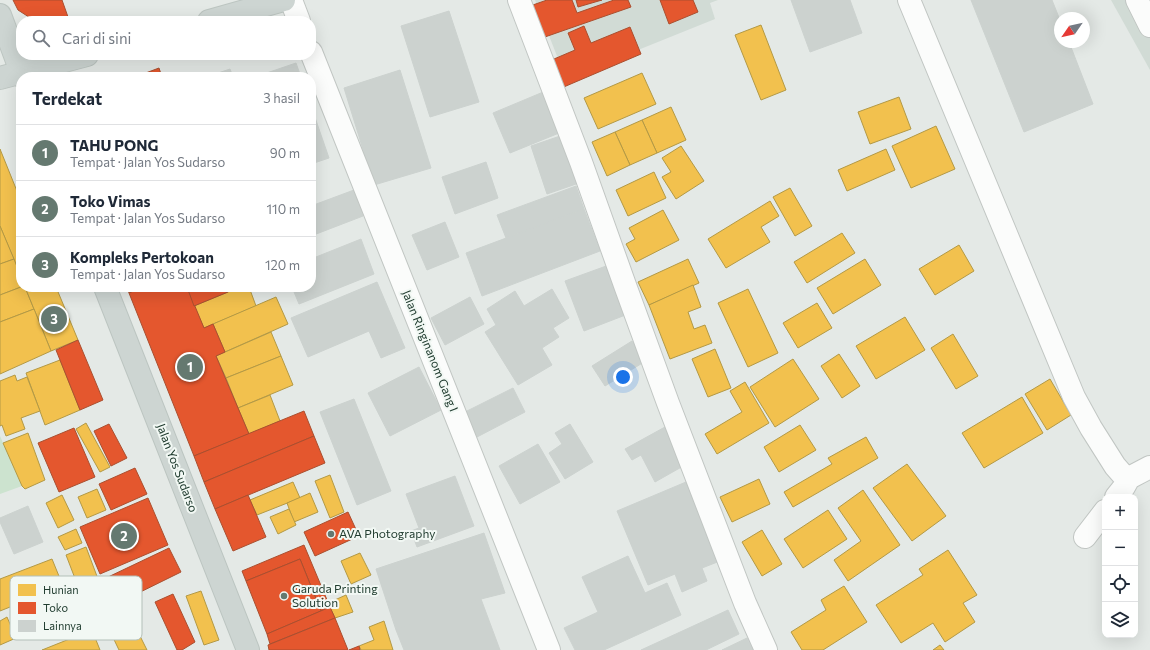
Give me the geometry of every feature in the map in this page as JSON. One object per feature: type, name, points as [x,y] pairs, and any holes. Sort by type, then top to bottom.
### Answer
[{"type":"main road","points":[[227,16],[284,0]]},
{"type":"main road","points":[[0,15],[16,59]]},
{"type":"main road","points":[[16,60],[21,72]]},
{"type":"main road","points":[[32,72],[71,60]]},
{"type":"main road","points":[[0,78],[16,76]]},
{"type":"main road","name":"Jalan Yos Sudarso","points":[[107,292],[248,650]]},
{"type":"street","points":[[290,0],[297,16]]},
{"type":"street","points":[[519,0],[581,162],[668,403],[746,603],[766,650]]},
{"type":"street","points":[[909,0],[1074,397],[1091,428],[1115,466],[1128,478]]},
{"type":"street","points":[[1137,0],[1150,26]]},
{"type":"street","name":"Jalan Ringinanom Gang I","points":[[314,60],[549,650]]},
{"type":"street","points":[[1118,494],[1124,487],[1128,478],[1150,466]]},
{"type":"street","points":[[1085,537],[1102,515]]},
{"type":"shaded area","points":[[535,0],[718,0],[710,3],[715,19],[566,79]]},
{"type":"shaded area","points":[[1111,0],[1150,0],[1150,70]]},
{"type":"green space","points":[[0,436],[22,486],[0,494]]},
{"type":"building: Hunian","points":[[761,25],[786,90],[761,100],[735,35]]},
{"type":"building: Hunian","points":[[642,73],[656,104],[598,129],[584,98]]},
{"type":"building: Hunian","points":[[899,97],[911,129],[870,144],[858,112]]},
{"type":"building: Hunian","points":[[671,107],[686,140],[657,153],[642,120]]},
{"type":"building: Hunian","points":[[642,120],[657,153],[630,165],[615,132]]},
{"type":"building: Hunian","points":[[936,126],[955,169],[911,188],[892,146]]},
{"type":"building: Hunian","points":[[615,132],[630,165],[607,176],[592,142]]},
{"type":"building: Hunian","points":[[681,146],[704,181],[676,199],[662,177],[671,172],[662,158]]},
{"type":"building: Hunian","points":[[0,149],[16,189],[16,265],[0,226]]},
{"type":"building: Hunian","points":[[886,149],[895,170],[847,191],[838,170]]},
{"type":"building: Hunian","points":[[654,172],[666,198],[628,216],[616,190]]},
{"type":"building: Hunian","points":[[790,188],[812,226],[795,236],[773,197]]},
{"type":"building: Hunian","points":[[770,201],[779,216],[761,227],[770,242],[726,268],[708,239]]},
{"type":"building: Hunian","points":[[663,210],[679,240],[636,262],[626,244],[635,239],[629,228]]},
{"type":"building: Hunian","points":[[0,226],[14,259],[0,264]]},
{"type":"building: Hunian","points":[[842,233],[855,253],[807,283],[794,262]]},
{"type":"building: Hunian","points":[[959,245],[974,271],[935,295],[919,269]]},
{"type":"building: Hunian","points":[[14,259],[16,264],[16,289],[0,295],[0,264]]},
{"type":"building: Hunian","points":[[688,259],[699,283],[649,305],[638,282]]},
{"type":"building: Hunian","points":[[865,259],[881,285],[833,314],[817,288]]},
{"type":"building: Hunian","points":[[693,285],[701,307],[688,312],[694,329],[705,325],[712,343],[670,359],[649,305]]},
{"type":"building: Hunian","points":[[16,289],[16,292],[27,292],[34,309],[0,322],[0,295]]},
{"type":"building: Hunian","points":[[748,289],[778,353],[748,367],[718,303]]},
{"type":"building: Hunian","points":[[27,292],[58,292],[78,340],[51,351]]},
{"type":"building: Hunian","points":[[228,292],[251,292],[256,306],[204,328],[194,306]]},
{"type":"building: Hunian","points":[[276,297],[288,324],[225,352],[213,324]]},
{"type":"building: Hunian","points":[[817,303],[832,328],[798,348],[783,323]]},
{"type":"building: Hunian","points":[[34,309],[51,351],[0,374],[0,322]]},
{"type":"building: Hunian","points":[[905,317],[925,350],[876,379],[856,346]]},
{"type":"building: Hunian","points":[[271,332],[281,356],[226,378],[216,356]]},
{"type":"building: Hunian","points":[[953,334],[978,376],[956,389],[931,348]]},
{"type":"building: Hunian","points":[[715,349],[731,388],[708,397],[692,359]]},
{"type":"building: Hunian","points":[[839,354],[860,386],[842,398],[821,366]]},
{"type":"building: Hunian","points":[[281,356],[293,385],[238,408],[226,378]]},
{"type":"building: Hunian","points":[[793,359],[819,399],[775,427],[750,387]]},
{"type":"building: Hunian","points":[[60,360],[80,410],[45,425],[26,373]]},
{"type":"building: Hunian","points":[[15,375],[17,381],[27,377],[40,411],[21,418],[25,429],[6,436],[2,425],[0,426],[0,381]]},
{"type":"building: Hunian","points":[[1050,379],[1071,415],[1047,430],[1025,394]]},
{"type":"building: Hunian","points":[[745,382],[769,423],[717,454],[705,434],[742,412],[730,391]]},
{"type":"building: Hunian","points":[[270,395],[280,421],[249,434],[238,408]]},
{"type":"building: Hunian","points":[[1022,397],[1043,433],[984,468],[962,433]]},
{"type":"building: Hunian","points":[[86,423],[110,467],[100,472],[76,429]]},
{"type":"building: Hunian","points":[[800,425],[816,450],[779,472],[764,447]]},
{"type":"building: Hunian","points":[[28,433],[45,480],[25,489],[22,486],[3,443]]},
{"type":"building: Hunian","points":[[866,437],[878,458],[793,507],[784,492],[832,464],[828,458]]},
{"type":"building: Hunian","points":[[907,464],[946,516],[912,541],[873,488]]},
{"type":"building: Hunian","points":[[330,475],[344,512],[330,518],[315,481]]},
{"type":"building: Hunian","points":[[759,479],[770,504],[732,522],[720,497]]},
{"type":"building: Hunian","points":[[293,482],[300,498],[257,515],[250,500]]},
{"type":"building: Hunian","points":[[97,489],[106,510],[87,518],[78,497]]},
{"type":"building: Hunian","points":[[863,490],[900,545],[848,581],[834,560],[861,541],[838,508]]},
{"type":"building: Hunian","points":[[310,493],[318,512],[294,522],[287,503]]},
{"type":"building: Hunian","points":[[62,495],[74,520],[58,528],[46,503]]},
{"type":"building: Hunian","points":[[289,509],[296,525],[278,534],[270,517]]},
{"type":"building: Hunian","points":[[828,510],[847,539],[803,568],[784,539]]},
{"type":"building: Hunian","points":[[76,529],[82,543],[65,550],[58,537]]},
{"type":"building: Hunian","points":[[762,530],[782,564],[762,576],[742,542]]},
{"type":"building: Hunian","points":[[86,547],[97,576],[74,576],[66,555]]},
{"type":"building: Hunian","points":[[948,550],[977,595],[963,603],[975,622],[945,642],[933,623],[901,643],[876,605],[923,575],[919,569]]},
{"type":"building: Hunian","points":[[360,553],[371,575],[351,584],[341,561]]},
{"type":"building: Hunian","points":[[52,559],[59,576],[10,576],[10,607],[0,611],[0,579]]},
{"type":"building: Hunian","points":[[844,586],[867,622],[823,650],[802,650],[791,632],[826,610],[821,600]]},
{"type":"building: Hunian","points":[[201,591],[219,640],[204,645],[186,596]]},
{"type":"building: Hunian","points":[[346,595],[353,612],[335,618],[328,603]]},
{"type":"building: Hunian","points":[[7,617],[10,624],[10,640],[11,640],[0,645],[0,621]]},
{"type":"building: Hunian","points":[[384,621],[393,650],[361,650],[359,646],[374,640],[369,627]]},
{"type":"building: Hunian","points":[[67,640],[96,640],[100,650],[42,650]]},
{"type":"building: Hunian","points":[[114,640],[142,640],[147,650],[119,650]]},
{"type":"building: Hunian","points":[[940,645],[944,650],[933,650]]},
{"type":"building: Toko","points":[[13,0],[62,0],[68,16],[27,16],[18,10]]},
{"type":"building: Toko","points":[[547,0],[572,0],[577,13],[614,0],[628,0],[631,7],[542,38],[530,6]]},
{"type":"building: Toko","points":[[576,0],[602,0],[578,7]]},
{"type":"building: Toko","points":[[660,0],[693,0],[698,12],[669,24]]},
{"type":"building: Toko","points":[[584,26],[591,43],[630,27],[641,54],[559,89],[547,62],[575,50],[568,33]]},
{"type":"building: Toko","points":[[159,68],[160,72],[148,72]]},
{"type":"building: Toko","points":[[189,292],[204,328],[213,324],[225,352],[216,356],[249,434],[194,456],[129,293]]},
{"type":"building: Toko","points":[[189,292],[228,292],[194,306]]},
{"type":"building: Toko","points":[[78,340],[103,400],[80,410],[56,350]]},
{"type":"building: Toko","points":[[304,411],[314,436],[204,482],[194,456]]},
{"type":"building: Toko","points":[[109,424],[127,458],[111,466],[94,431]]},
{"type":"building: Toko","points":[[74,428],[95,477],[59,492],[38,443]]},
{"type":"building: Toko","points":[[314,436],[325,463],[215,509],[204,482]]},
{"type":"building: Toko","points":[[135,468],[147,494],[111,510],[99,484]]},
{"type":"building: Toko","points":[[248,495],[266,537],[233,551],[215,509]]},
{"type":"building: Toko","points":[[148,498],[168,545],[100,574],[80,527]]},
{"type":"building: Toko","name":"AVA Photography","points":[[348,512],[359,536],[315,556],[304,532]]},
{"type":"building: Toko","points":[[304,545],[330,607],[321,611],[300,559],[246,581],[242,571]]},
{"type":"building: Toko","points":[[169,548],[181,572],[142,591],[142,576],[110,576]]},
{"type":"building: Toko","name":"Garuda Printing Solution","points":[[300,559],[321,611],[267,634],[246,581]]},
{"type":"building: Toko","points":[[173,594],[195,642],[182,650],[177,650],[155,602]]},
{"type":"building: Toko","points":[[330,607],[335,618],[270,644],[267,634]]},
{"type":"building: Toko","points":[[335,618],[348,650],[269,650],[268,645]]},
{"type":"building: Toko","points":[[359,646],[360,650],[349,650]]},
{"type":"building: Lainnya","points":[[791,0],[850,0],[862,33],[810,52]]},
{"type":"building: Lainnya","points":[[971,0],[1052,0],[1057,12],[1054,12],[1054,48],[1071,48],[1093,104],[1024,132]]},
{"type":"building: Lainnya","points":[[449,11],[479,102],[430,117],[401,26]]},
{"type":"building: Lainnya","points":[[296,63],[299,72],[270,72]]},
{"type":"building: Lainnya","points":[[230,69],[231,72],[221,72]]},
{"type":"building: Lainnya","points":[[400,70],[431,168],[374,185],[344,88]]},
{"type":"building: Lainnya","points":[[548,90],[564,131],[510,153],[493,113]]},
{"type":"building: Lainnya","points":[[316,120],[329,158],[316,162]]},
{"type":"building: Lainnya","points":[[566,134],[582,182],[547,194],[531,146]]},
{"type":"building: Lainnya","points":[[486,162],[498,198],[455,214],[442,177]]},
{"type":"building: Lainnya","points":[[576,186],[584,209],[506,238],[497,215]]},
{"type":"building: Lainnya","points":[[354,190],[363,216],[316,234],[316,204]]},
{"type":"building: Lainnya","points":[[584,209],[600,251],[482,296],[466,253]]},
{"type":"building: Lainnya","points":[[445,222],[459,257],[427,270],[412,235]]},
{"type":"building: Lainnya","points":[[361,239],[374,274],[299,304],[294,292],[316,292],[316,257]]},
{"type":"building: Lainnya","points":[[609,265],[628,314],[584,331],[565,281]]},
{"type":"building: Lainnya","points":[[377,282],[405,348],[381,358],[369,331],[308,357],[291,318]]},
{"type":"building: Lainnya","points":[[552,289],[569,318],[553,328],[559,337],[542,348],[552,365],[518,385],[485,332],[496,325],[487,309],[515,291],[524,306]]},
{"type":"building: Lainnya","points":[[470,297],[484,324],[445,345],[431,318]]},
{"type":"building: Lainnya","points":[[632,341],[644,362],[605,386],[592,366]]},
{"type":"building: Lainnya","points":[[419,367],[441,410],[390,436],[368,393]]},
{"type":"building: Lainnya","points":[[513,388],[525,412],[477,437],[465,412]]},
{"type":"building: Lainnya","points":[[354,399],[391,491],[357,505],[320,412]]},
{"type":"building: Lainnya","points":[[570,424],[593,462],[565,479],[549,453],[562,444],[555,433]]},
{"type":"building: Lainnya","points":[[665,427],[685,465],[655,482],[641,455],[632,460],[625,449]]},
{"type":"building: Lainnya","points":[[538,444],[560,482],[520,504],[499,466]]},
{"type":"building: Lainnya","points":[[455,476],[474,526],[417,547],[411,531],[419,528],[406,494]]},
{"type":"building: Lainnya","points":[[686,482],[720,561],[702,568],[707,581],[682,592],[675,574],[648,585],[617,511]]},
{"type":"building: Lainnya","points":[[28,506],[43,542],[14,554],[0,522],[0,518]]},
{"type":"building: Lainnya","points":[[484,533],[505,593],[481,599],[396,630],[376,569]]},
{"type":"building: Lainnya","points":[[628,556],[645,593],[667,583],[681,615],[604,650],[575,650],[564,628],[598,612],[582,577]]},
{"type":"building: Lainnya","points":[[481,599],[500,650],[404,650],[396,630]]},
{"type":"building: Lainnya","points":[[728,610],[739,634],[706,650],[641,650]]},
{"type":"building: Lainnya","points":[[747,638],[753,650],[722,650]]},
{"type":"place","name":"Kompleks Pertokoan","points":[[54,319]]},
{"type":"place","name":"TAHU PONG","points":[[190,367]]},
{"type":"place","name":"AVA Photography","points":[[331,534]]},
{"type":"place","name":"Toko Vimas","points":[[124,536]]},
{"type":"place","name":"Garuda Printing Solution","points":[[284,596]]}]
